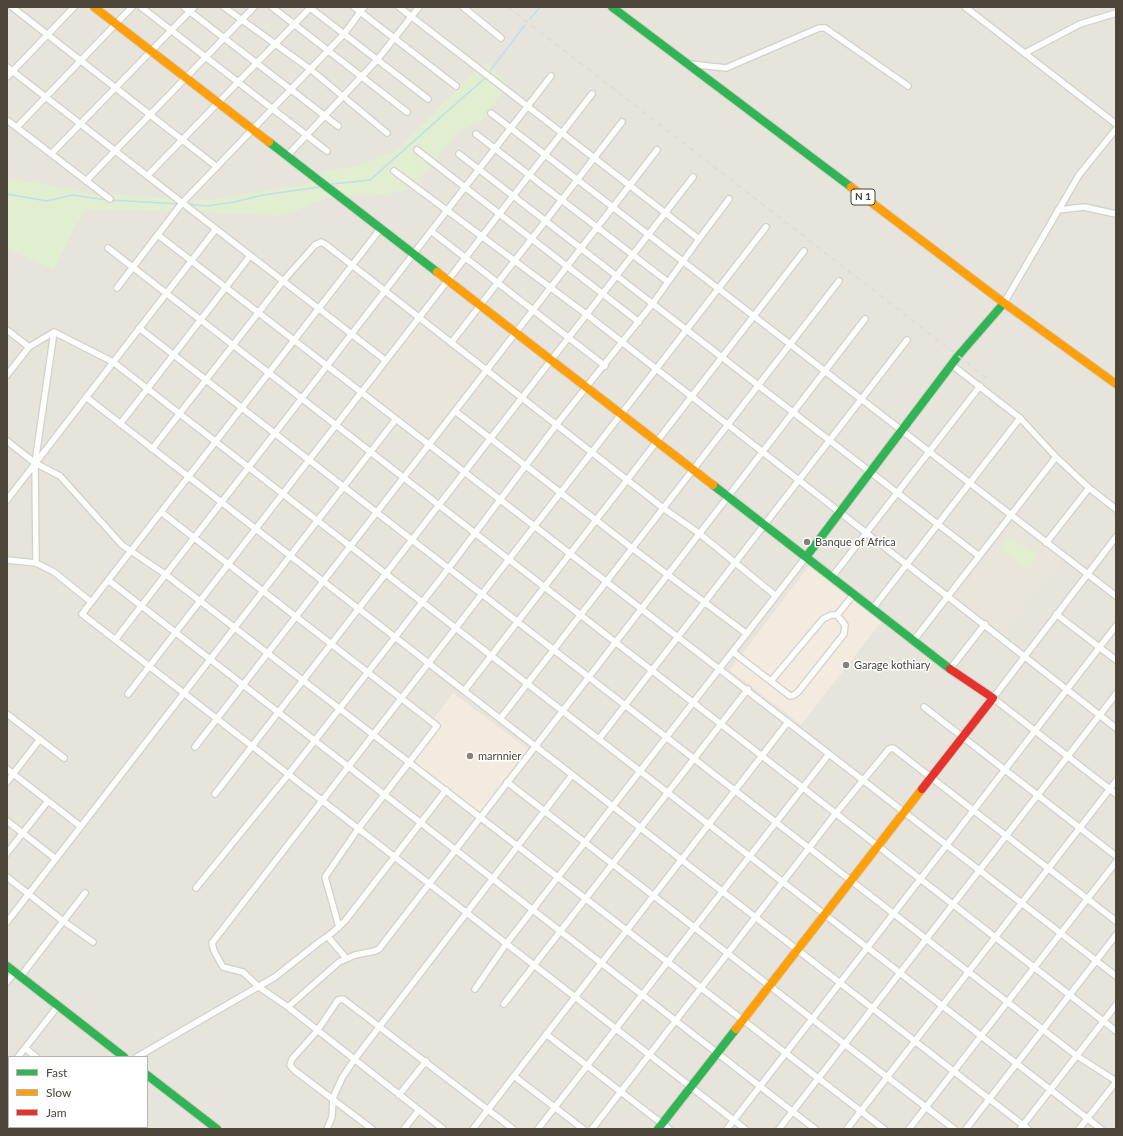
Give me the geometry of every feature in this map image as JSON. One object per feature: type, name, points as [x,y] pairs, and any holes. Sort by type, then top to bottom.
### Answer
[{"type":"main road","points":[[94,7],[950,669],[993,698],[850,880],[691,1087],[663,1127]]},
{"type":"main road","name":"N 1","points":[[612,7],[1004,303],[1116,384]]},
{"type":"main road","points":[[806,557],[952,365],[1004,303]]},
{"type":"main road","points":[[7,966],[123,1056]]},
{"type":"main road","points":[[148,1076],[217,1129]]},
{"type":"street","points":[[7,12],[12,7],[217,167]]},
{"type":"street","points":[[7,77],[74,7]]},
{"type":"street","points":[[17,127],[132,7]]},
{"type":"street","points":[[141,7],[327,151]]},
{"type":"street","points":[[184,7],[338,126]]},
{"type":"street","points":[[52,154],[194,7]]},
{"type":"street","points":[[224,7],[310,69],[387,133]]},
{"type":"street","points":[[86,181],[254,7]]},
{"type":"street","points":[[272,7],[407,112]]},
{"type":"street","points":[[147,176],[310,7],[428,99]]},
{"type":"street","points":[[354,7],[362,9],[395,39],[456,86]]},
{"type":"street","points":[[399,7],[699,238]]},
{"type":"street","points":[[287,156],[377,60],[395,39],[418,7]]},
{"type":"street","points":[[463,7],[501,38]]},
{"type":"street","points":[[965,7],[1116,124]]},
{"type":"street","points":[[117,288],[182,203],[344,34],[362,9]]},
{"type":"street","points":[[1025,53],[1080,24],[1116,13]]},
{"type":"street","points":[[687,64],[726,68],[819,28],[825,28],[908,86]]},
{"type":"street","points":[[7,67],[385,360]]},
{"type":"street","points":[[115,640],[551,76]]},
{"type":"street","points":[[128,694],[592,94]]},
{"type":"street","points":[[492,113],[1116,596]]},
{"type":"street","points":[[7,120],[110,199]]},
{"type":"street","points":[[451,343],[622,122]]},
{"type":"street","points":[[1004,303],[1079,175],[1116,129]]},
{"type":"street","points":[[476,134],[668,282]]},
{"type":"street","points":[[417,150],[639,322]]},
{"type":"street","points":[[195,747],[657,150]]},
{"type":"street","points":[[459,154],[870,472],[899,492],[979,556]]},
{"type":"street","points":[[394,171],[586,314],[728,426],[800,479],[1116,728]]},
{"type":"street","points":[[215,794],[693,177]]},
{"type":"street","points":[[196,888],[288,775],[448,569],[557,424],[639,322],[729,199]]},
{"type":"street","points":[[1058,210],[1084,207],[1116,214]]},
{"type":"street","points":[[443,1129],[288,1007],[258,987],[240,970],[222,967],[214,951],[212,943],[766,227]]},
{"type":"street","points":[[381,228],[82,614],[745,1129]]},
{"type":"street","points":[[7,500],[216,229]]},
{"type":"street","points":[[431,231],[605,366]]},
{"type":"street","points":[[158,235],[464,472],[535,525],[606,582],[748,690],[1116,976]]},
{"type":"street","points":[[152,449],[283,281],[315,244],[320,242],[325,244],[351,266],[557,424],[663,508],[700,534],[776,596]]},
{"type":"street","points":[[108,248],[1116,1031]]},
{"type":"street","points":[[464,691],[804,251]]},
{"type":"street","points":[[120,424],[250,256]]},
{"type":"street","points":[[500,719],[728,426],[839,280]]},
{"type":"street","points":[[288,1007],[333,966],[346,958],[379,949],[866,319]]},
{"type":"street","points":[[139,328],[1043,1030],[1077,1056],[1116,1082],[1079,1129]]},
{"type":"street","points":[[7,330],[29,347]]},
{"type":"street","points":[[54,332],[113,362],[148,388],[1101,1129]]},
{"type":"street","points":[[7,375],[29,347],[54,332]]},
{"type":"street","points":[[36,563],[35,463],[54,332]]},
{"type":"street","points":[[599,739],[907,340]]},
{"type":"street","points":[[952,365],[1020,418],[1056,457],[1089,488],[1116,509]]},
{"type":"street","points":[[832,577],[980,386]]},
{"type":"street","points":[[86,397],[954,1071],[1024,1128],[1116,1005]]},
{"type":"street","points":[[455,411],[527,465],[632,548],[669,574],[747,634]]},
{"type":"street","points":[[873,608],[1020,418]]},
{"type":"street","points":[[7,922],[396,419]]},
{"type":"street","points":[[7,441],[35,463],[60,476],[122,545],[166,574],[200,600],[884,1129]]},
{"type":"street","points":[[914,640],[1056,457]]},
{"type":"street","points":[[1046,543],[1089,488]]},
{"type":"street","points":[[161,512],[437,726],[358,829],[326,877],[339,927]]},
{"type":"street","points":[[1116,537],[993,698],[1116,794]]},
{"type":"street","points":[[475,989],[506,944],[806,557]]},
{"type":"street","points":[[7,560],[36,563],[54,572],[91,602]]},
{"type":"street","points":[[108,580],[815,1129]]},
{"type":"street","points":[[837,615],[854,594]]},
{"type":"street","points":[[1056,614],[1116,660]]},
{"type":"street","points":[[771,681],[823,619],[831,615],[837,615]]},
{"type":"street","points":[[733,652],[790,696],[798,692],[844,634],[845,625],[837,615]]},
{"type":"street","points":[[950,669],[985,624]]},
{"type":"street","points":[[727,1129],[1116,626]]},
{"type":"street","points":[[504,1004],[748,690]]},
{"type":"street","points":[[779,1129],[1116,694]]},
{"type":"street","points":[[924,707],[1116,856]]},
{"type":"street","points":[[7,714],[64,758]]},
{"type":"street","points":[[473,1129],[788,722]]},
{"type":"street","points":[[7,782],[40,739]]},
{"type":"street","points":[[592,1129],[836,813],[885,752],[893,748],[1116,921]]},
{"type":"street","points":[[538,1129],[829,754]]},
{"type":"street","points":[[7,769],[80,826]]},
{"type":"street","points":[[327,1129],[332,1117],[333,1098],[354,1060],[379,1025],[572,775]]},
{"type":"street","points":[[847,1129],[1116,781]]},
{"type":"street","points":[[508,782],[954,1129]]},
{"type":"street","points":[[139,1056],[258,987],[284,970],[318,943],[328,938],[339,927],[446,790]]},
{"type":"street","points":[[7,853],[48,801]]},
{"type":"street","points":[[7,821],[56,859]]},
{"type":"street","points":[[909,1129],[1116,862]]},
{"type":"street","points":[[7,877],[63,921],[93,942]]},
{"type":"street","points":[[7,982],[18,974],[85,893]]},
{"type":"street","points":[[966,1129],[1116,935]]},
{"type":"street","points":[[328,938],[346,958]]},
{"type":"street","points":[[372,1129],[294,1070],[290,1065],[292,1059],[318,1032],[338,1000],[343,999],[379,1025],[513,1129]]},
{"type":"street","points":[[19,1056],[58,1006]]},
{"type":"street","points":[[546,1034],[621,1092],[663,1127]]},
{"type":"street","points":[[25,1048],[35,1056]]},
{"type":"street","points":[[399,1095],[426,1061]]},
{"type":"street","points":[[514,1076],[582,1129]]},
{"type":"street","points":[[404,1129],[419,1110]]},
{"type":"shaded area","points":[[7,7],[1116,7],[1116,1129],[7,1129]]},
{"type":"shaded area","points":[[418,325],[479,373],[426,440],[365,392]]},
{"type":"shaded area","points":[[1014,522],[1063,561],[1005,635],[956,596]]},
{"type":"shaded area","points":[[809,566],[881,622],[801,725],[730,670]]},
{"type":"shaded area","name":"marnnier","points":[[453,693],[528,749],[479,814],[412,763],[437,729],[430,724]]},
{"type":"green space","points":[[485,62],[508,83],[482,121],[458,132],[412,189],[379,195],[353,195],[324,199],[283,216],[214,213],[198,209],[189,200],[212,199],[305,184],[321,171],[360,165],[396,151]]},
{"type":"green space","points":[[7,178],[51,185],[87,193],[171,198],[178,201],[170,211],[86,210],[75,226],[54,270],[7,248]]},
{"type":"green space","points":[[1009,535],[1038,556],[1027,570],[999,549]]},
{"type":"waterway","points":[[530,19],[540,7]]},
{"type":"waterway","points":[[490,71],[525,25]]},
{"type":"waterway","points":[[332,184],[370,180],[485,78]]},
{"type":"waterway","points":[[187,204],[207,206],[234,202],[263,195],[319,187]]},
{"type":"waterway","points":[[7,194],[47,201],[72,195],[107,200]]},
{"type":"waterway","points":[[111,200],[179,204]]},
{"type":"railway","points":[[508,7],[988,379]]},
{"type":"traffic: fast","points":[[612,7],[851,187]]},
{"type":"traffic: fast","points":[[269,142],[437,272]]},
{"type":"traffic: fast","points":[[806,557],[958,356],[1004,303]]},
{"type":"traffic: fast","points":[[713,485],[950,669]]},
{"type":"traffic: fast","points":[[7,966],[123,1056]]},
{"type":"traffic: fast","points":[[658,1129],[736,1029]]},
{"type":"traffic: fast","points":[[148,1076],[217,1129]]},
{"type":"traffic: slow","points":[[94,7],[269,142]]},
{"type":"traffic: slow","points":[[851,187],[1004,303],[1116,384]]},
{"type":"traffic: slow","points":[[437,272],[713,485]]},
{"type":"traffic: slow","points":[[736,1029],[922,789]]},
{"type":"traffic: jam","points":[[922,789],[993,698],[950,669]]},
{"type":"place","name":"Banque of Africa","points":[[807,542]]},
{"type":"place","name":"Garage kothiary","points":[[846,665]]},
{"type":"place","name":"marnnier","points":[[470,756]]}]
